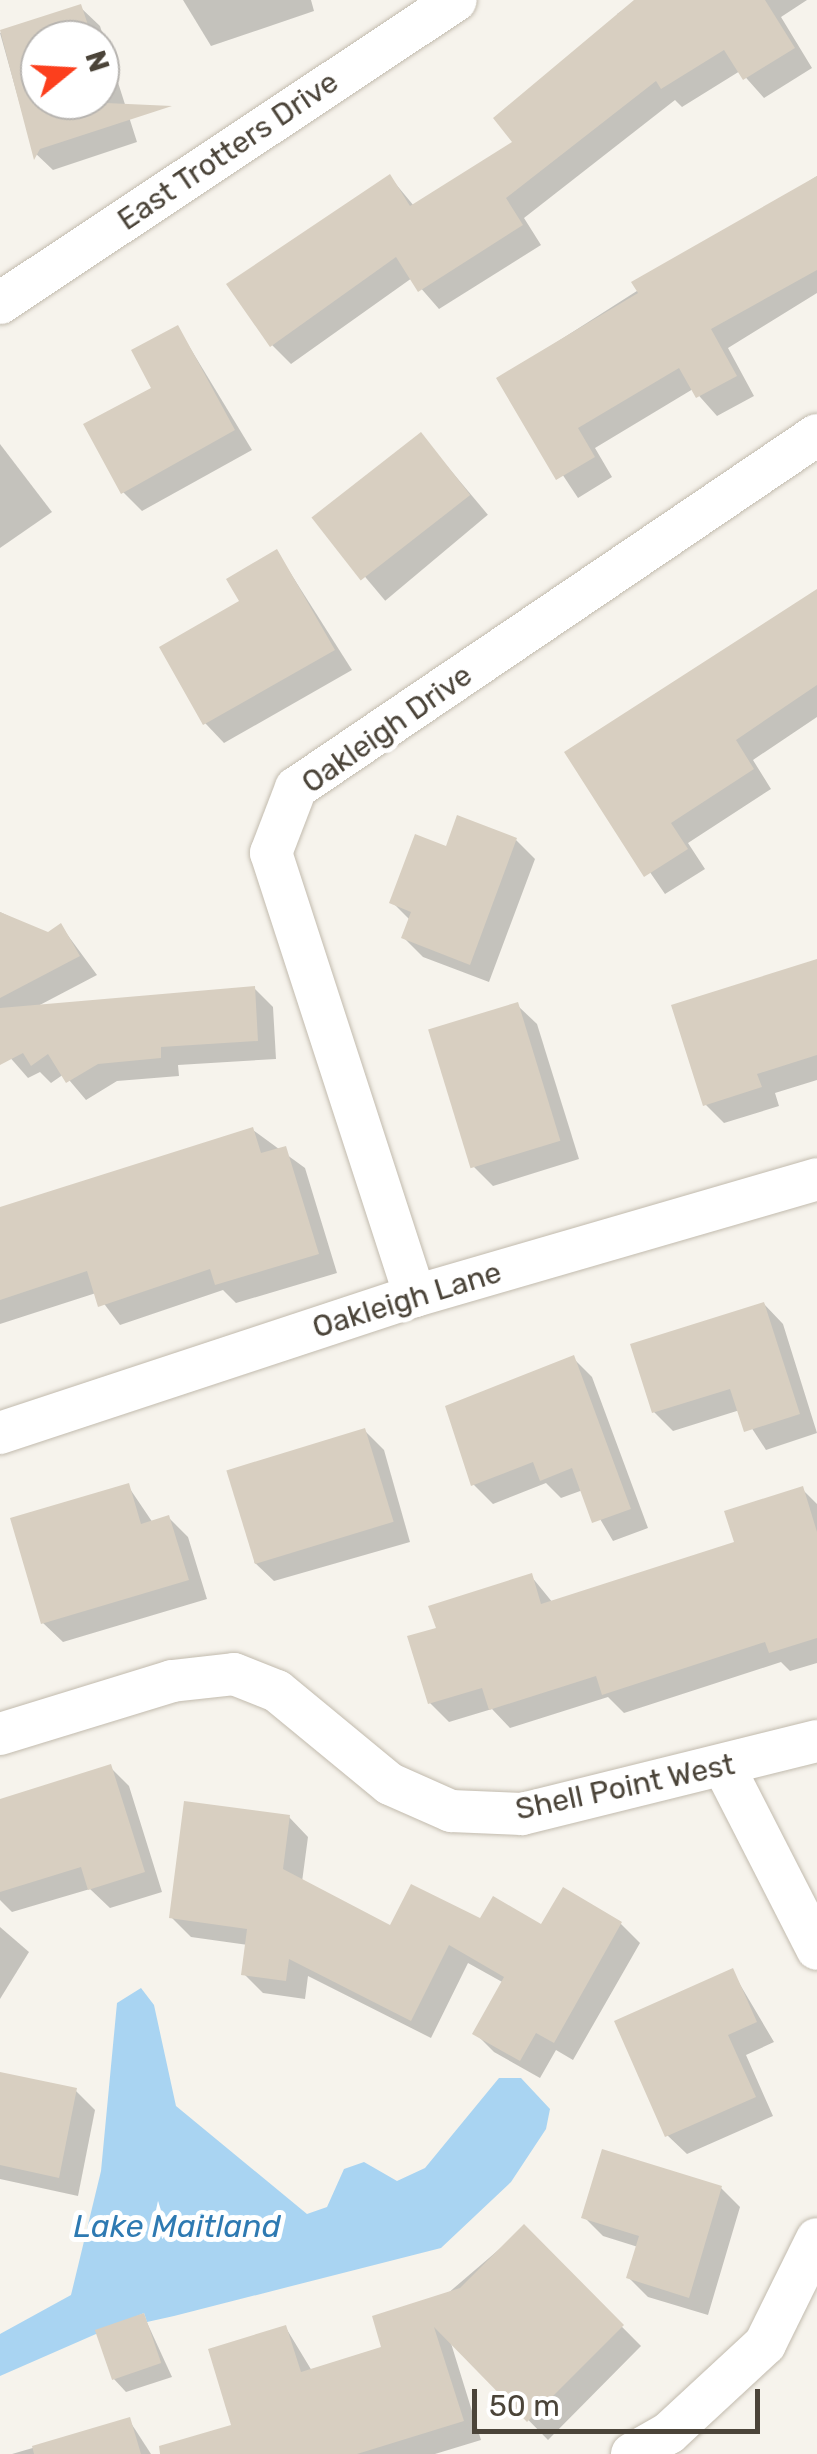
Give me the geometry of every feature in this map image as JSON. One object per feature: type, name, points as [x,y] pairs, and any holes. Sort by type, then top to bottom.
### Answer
[{"type":"street","name":"East Trotters Drive","points":[[0,303],[456,0]]},
{"type":"street","name":"Oakleigh Drive","points":[[415,1296],[271,853],[296,788],[817,434]]},
{"type":"street","name":"Oakleigh Lane","points":[[0,1433],[415,1296],[817,1179]]},
{"type":"street","name":"Shell Point West","points":[[0,1734],[172,1680],[234,1674],[277,1691],[390,1784],[451,1811],[522,1814],[725,1768],[817,1741]]},
{"type":"street","points":[[725,1768],[817,1949]]},
{"type":"street","points":[[632,2454],[680,2424],[765,2344],[817,2239]]},
{"type":"water","name":"Lake Maitland","points":[[141,1988],[154,2005],[176,2106],[307,2214],[327,2207],[344,2169],[364,2162],[397,2181],[425,2168],[499,2078],[521,2078],[550,2109],[546,2129],[511,2182],[441,2248],[147,2322],[144,2313],[0,2376],[0,2334],[71,2295],[101,2171],[117,2003]]},
{"type":"building","points":[[634,0],[765,0],[795,48],[743,80],[724,50],[661,89],[656,81],[506,198],[523,225],[418,292],[396,257],[270,347],[226,284],[390,174],[410,206],[512,142],[493,118]]},
{"type":"building","points":[[81,4],[86,20],[31,20]]},
{"type":"building","points":[[20,24],[20,106],[0,30]]},
{"type":"building","points":[[120,104],[172,106],[40,149],[34,160],[24,120],[120,120]]},
{"type":"building","points":[[817,176],[817,270],[711,329],[737,376],[696,398],[679,368],[578,428],[595,457],[556,480],[496,378],[638,293],[631,282]]},
{"type":"building","points":[[178,325],[235,430],[121,494],[83,424],[151,388],[131,350]]},
{"type":"building","points":[[421,432],[470,495],[361,581],[311,518]]},
{"type":"building","points":[[277,549],[335,650],[203,725],[159,647],[239,601],[226,579]]},
{"type":"building","points":[[817,589],[817,685],[736,740],[754,769],[671,823],[688,849],[644,877],[564,752]]},
{"type":"building","points":[[457,815],[517,838],[470,965],[401,938],[411,912],[389,903],[415,834],[446,846]]},
{"type":"building","points":[[0,912],[48,932],[61,923],[80,956],[0,998]]},
{"type":"building","points":[[817,959],[817,1055],[757,1074],[762,1087],[703,1106],[671,1005]]},
{"type":"building","points":[[255,986],[258,1041],[161,1047],[161,1058],[98,1064],[66,1083],[48,1054],[31,1066],[23,1053],[0,1065],[0,1008]]},
{"type":"building","points":[[518,1002],[560,1141],[471,1168],[428,1029]]},
{"type":"building","points":[[253,1127],[261,1153],[286,1146],[319,1254],[215,1285],[210,1269],[98,1307],[87,1271],[0,1300],[0,1207]]},
{"type":"building","points":[[764,1302],[800,1414],[744,1432],[730,1389],[652,1413],[630,1344]]},
{"type":"building","points":[[574,1355],[631,1509],[592,1523],[572,1468],[540,1481],[533,1462],[471,1486],[445,1406]]},
{"type":"building","points":[[365,1428],[394,1522],[255,1564],[226,1470]]},
{"type":"building","points":[[129,1483],[141,1524],[169,1515],[189,1580],[41,1624],[10,1518]]},
{"type":"building","points":[[803,1486],[817,1532],[817,1638],[769,1653],[765,1642],[602,1695],[596,1676],[489,1710],[482,1688],[428,1704],[407,1636],[436,1628],[428,1606],[532,1573],[541,1604],[734,1542],[724,1511]]},
{"type":"building","points":[[111,1764],[145,1872],[88,1890],[81,1867],[0,1892],[0,1799]]},
{"type":"building","points":[[184,1801],[290,1815],[283,1869],[390,1925],[411,1884],[480,1918],[493,1896],[541,1924],[563,1887],[622,1922],[554,2043],[536,2033],[520,2061],[472,2034],[504,1977],[449,1945],[411,2021],[289,1959],[286,1981],[241,1975],[247,1929],[169,1918]]},
{"type":"building","points":[[733,1968],[757,2022],[728,2035],[756,2097],[665,2137],[614,2021]]},
{"type":"building","points":[[0,2072],[77,2088],[59,2178],[0,2165]]},
{"type":"building","points":[[602,2149],[722,2186],[689,2298],[626,2278],[639,2236],[581,2218]]},
{"type":"building","points":[[524,2224],[624,2325],[527,2422],[434,2327],[464,2421],[357,2454],[160,2454],[159,2446],[231,2425],[208,2349],[286,2325],[301,2372],[381,2347],[372,2316],[460,2288]]},
{"type":"building","points":[[144,2313],[161,2363],[112,2380],[95,2330]]},
{"type":"building","points":[[130,2417],[141,2454],[34,2454],[32,2446]]}]
